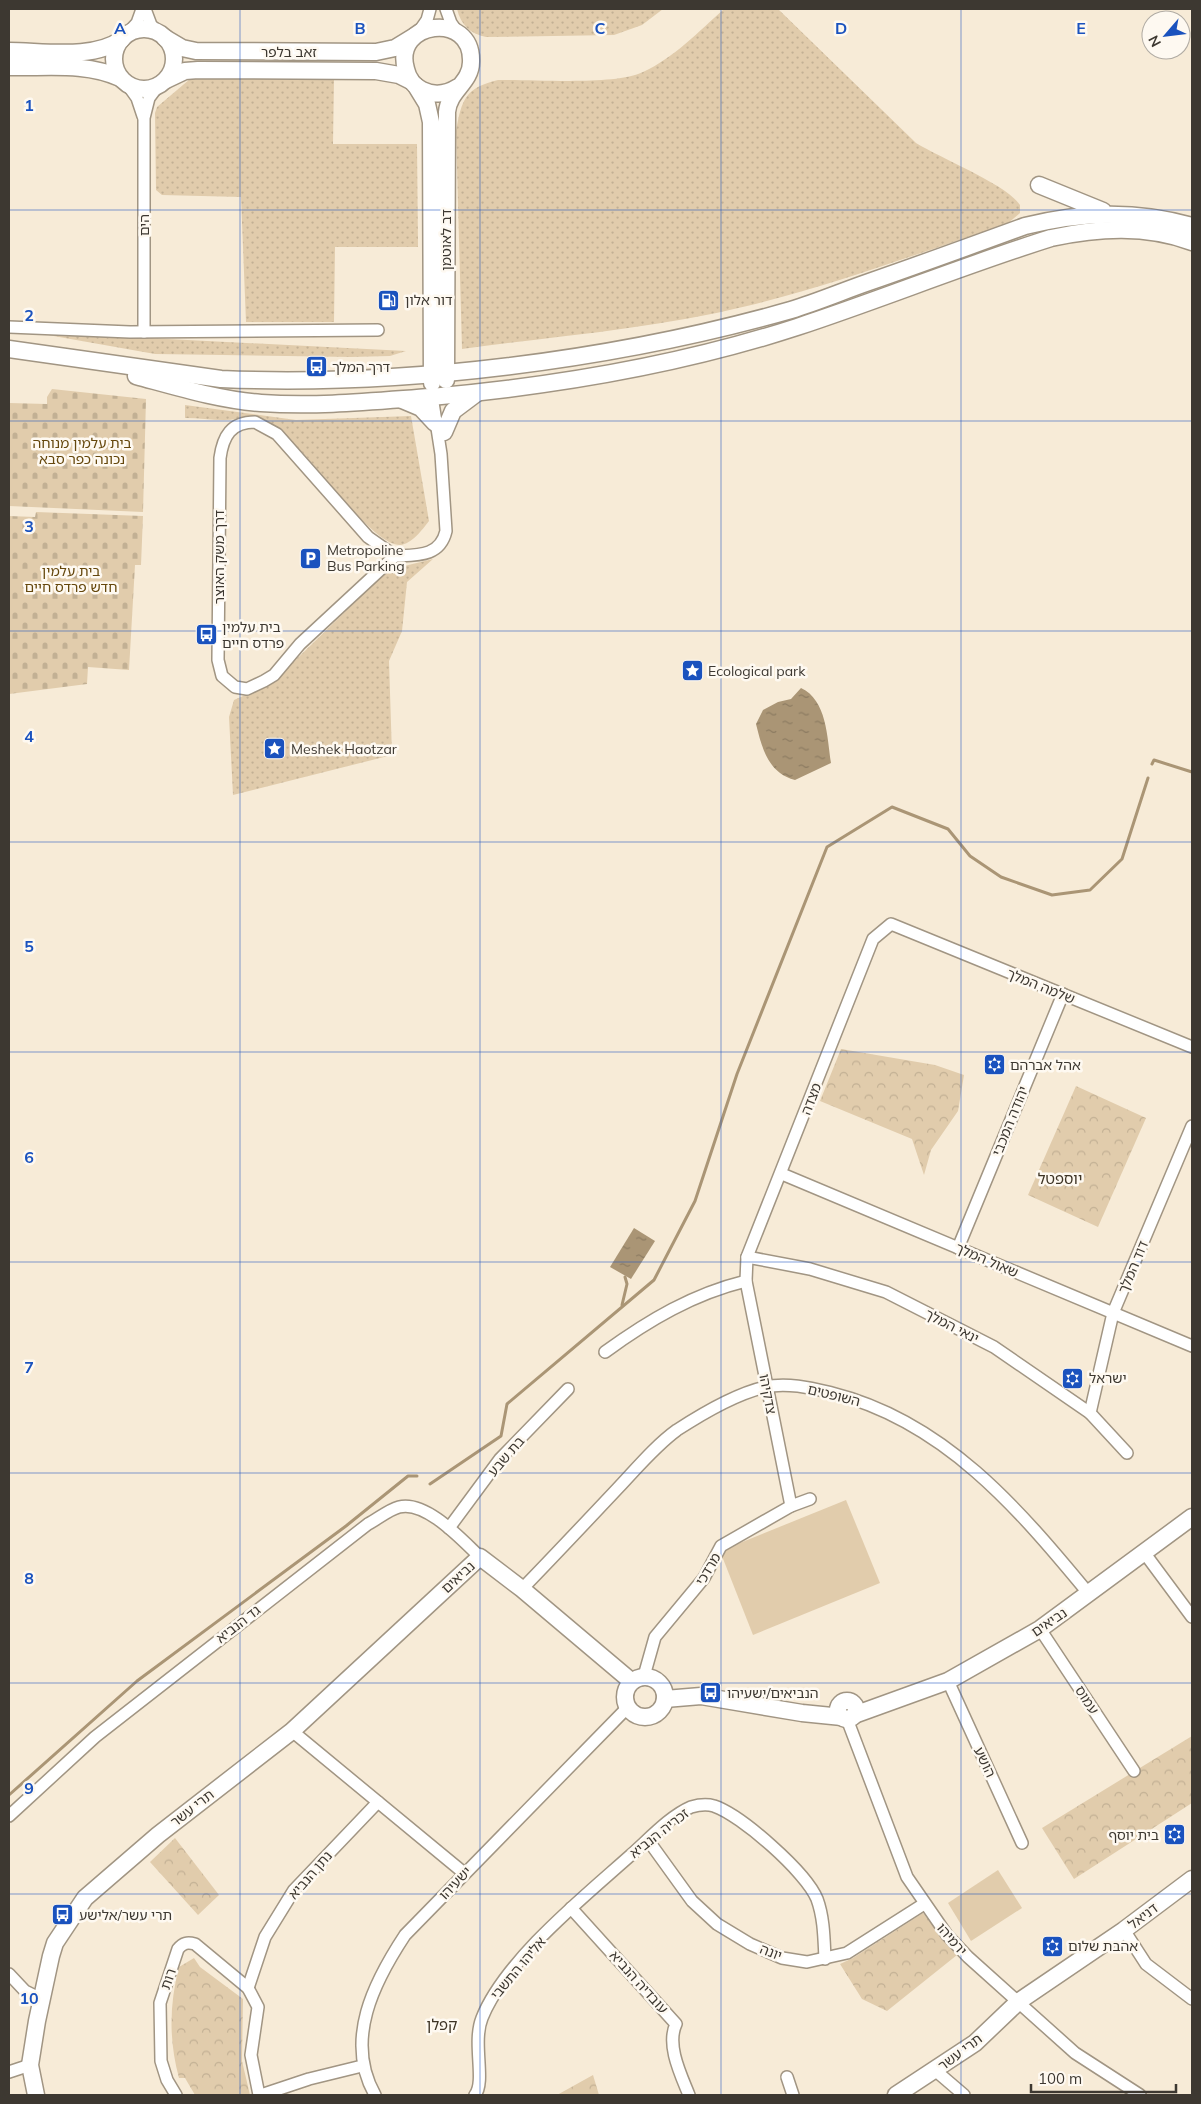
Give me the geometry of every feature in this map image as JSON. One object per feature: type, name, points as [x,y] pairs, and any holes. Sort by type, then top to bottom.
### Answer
[{"type":"street","points":[[9,67],[85,68],[106,71],[144,90],[162,83],[171,73],[174,59],[171,45],[151,25],[144,9]]},
{"type":"street","points":[[124,81],[114,60],[117,46],[137,23],[144,9]]},
{"type":"street","points":[[430,9],[427,20],[415,35],[404,56],[406,71],[413,83],[433,94],[449,92],[458,87],[468,75],[471,60],[470,50],[451,24],[446,9]]},
{"type":"street","points":[[415,35],[437,27],[448,28],[461,36]]},
{"type":"street","points":[[9,51],[90,51],[109,47],[124,37],[144,29],[163,36]]},
{"type":"street","name":"זאב בלפר","points":[[163,36],[182,48],[196,51],[376,52],[395,48],[415,35]]},
{"type":"street","name":"זאב בלפר","points":[[162,83],[185,71],[198,70],[376,71],[399,75],[413,83]]},
{"type":"street","name":"הים","points":[[124,81],[137,98],[144,118]]},
{"type":"street","name":"הים","points":[[144,332],[144,118],[151,95],[162,83]]},
{"type":"street","name":"דב לאוטמן","points":[[413,83],[425,100],[431,122],[439,343]]},
{"type":"street","name":"דב לאוטמן","points":[[439,396],[446,116],[450,98],[458,87]]},
{"type":"street","points":[[1039,185],[1110,213]]},
{"type":"street","points":[[9,349],[221,379],[285,380],[395,376],[478,369],[634,346],[792,309],[1025,226],[1063,217],[1110,213],[1146,215],[1192,226]]},
{"type":"street","points":[[59,356],[199,393],[242,401],[299,404],[397,400],[439,396],[568,382],[647,368],[722,349],[796,327],[1051,238],[1083,232],[1116,229],[1155,231],[1192,242]]},
{"type":"street","points":[[9,327],[144,332],[378,330]]},
{"type":"street","points":[[395,376],[410,370],[439,343],[461,362],[478,369]]},
{"type":"street","points":[[439,428],[462,402],[477,392]]},
{"type":"street","points":[[395,556],[429,553],[444,540],[446,521],[439,428],[439,396]]},
{"type":"street","points":[[397,400],[418,407],[439,428]]},
{"type":"street","name":"דרך משק האוצר","points":[[249,422],[263,424],[272,430],[368,536],[395,556],[300,644],[274,675],[247,688],[235,687],[222,676],[218,660],[220,458],[223,439],[234,427],[249,422]]},
{"type":"street","points":[[379,545],[382,568]]},
{"type":"street","name":"שלמה המלך","points":[[891,924],[1192,1047]]},
{"type":"street","name":"מצדה","points":[[746,1281],[747,1257],[782,1174],[873,939],[891,924]]},
{"type":"street","name":"יהודה המכבי","points":[[958,1248],[1063,994]]},
{"type":"street","name":"דוד המלך","points":[[1090,1413],[1113,1313],[1192,1126]]},
{"type":"street","name":"שאול המלך","points":[[782,1174],[1192,1346]]},
{"type":"street","name":"ינאי המלך","points":[[747,1257],[810,1269],[886,1292],[994,1347],[1090,1413],[1127,1453]]},
{"type":"street","points":[[605,1352],[639,1327],[676,1306],[718,1288],[746,1281]]},
{"type":"street","name":"צדקיהו","points":[[746,1281],[791,1506]]},
{"type":"street","name":"השופטים","points":[[522,1589],[650,1455],[676,1431],[725,1402],[766,1387],[805,1386],[858,1400],[913,1424],[960,1458],[1004,1496],[1047,1543],[1089,1594]]},
{"type":"street","name":"בת שבע","points":[[449,1528],[500,1459],[568,1390]]},
{"type":"street","name":"מרדכי","points":[[638,1679],[655,1637],[704,1578],[721,1546],[791,1506],[810,1500]]},
{"type":"street","name":"גד הנביא","points":[[9,1816],[95,1737],[368,1524],[399,1507],[413,1506],[449,1528],[480,1557]]},
{"type":"street","name":"נביאים","points":[[665,1700],[701,1696],[802,1713],[847,1712],[890,1701],[948,1681],[1040,1629],[1192,1517]]},
{"type":"street","points":[[1144,1551],[1192,1617]]},
{"type":"street","name":"נביאים","points":[[292,1731],[480,1557],[638,1679]]},
{"type":"street","name":"עמוס","points":[[1040,1629],[1134,1771]]},
{"type":"street","points":[[638,1679],[655,1680],[661,1684],[665,1700],[657,1714],[646,1718],[632,1713],[627,1708],[624,1696],[638,1679]]},
{"type":"street","name":"הושע","points":[[948,1681],[1022,1843]]},
{"type":"street","name":"ישעיהו","points":[[375,2095],[362,2066],[362,2036],[368,2006],[378,1980],[405,1935],[627,1708]]},
{"type":"street","name":"ירמיהו","points":[[847,1712],[907,1877],[924,1904],[953,1941],[1075,2053],[1140,2095]]},
{"type":"street","points":[[292,1731],[464,1873]]},
{"type":"street","name":"תרי עשר","points":[[36,2095],[30,2066],[41,1999],[55,1942],[85,1898],[158,1835],[292,1731]]},
{"type":"street","name":"נתן הנביא","points":[[248,1988],[265,1938],[294,1890],[378,1802]]},
{"type":"street","name":"זכריה הנביא","points":[[571,1908],[680,1814],[701,1805],[714,1806],[748,1826],[784,1857],[816,1898],[824,1926],[826,1959]]},
{"type":"street","name":"יונה","points":[[648,1840],[692,1901],[717,1924],[750,1944],[782,1958],[807,1962],[847,1953],[924,1904]]},
{"type":"street","name":"דניאל","points":[[1018,2002],[1124,1930],[1192,1879]]},
{"type":"street","name":"אליהו התשבי","points":[[475,2095],[481,2082],[477,2037],[481,2020],[492,1996],[519,1962],[571,1908]]},
{"type":"street","name":"עובדיה הנביא","points":[[571,1908],[676,2024],[672,2033],[673,2043],[689,2095]]},
{"type":"street","points":[[1124,1930],[1146,1964],[1192,1999]]},
{"type":"street","name":"רות","points":[[176,2095],[167,2080],[161,2062],[160,2003],[178,1949],[189,1942],[195,1944],[248,1988]]},
{"type":"street","points":[[9,1974],[25,1991],[41,1999]]},
{"type":"street","points":[[248,1988],[258,2007],[251,2055],[260,2095],[309,2079],[362,2066]]},
{"type":"street","name":"תרי עשר","points":[[896,2095],[936,2071],[975,2043],[1018,2002]]},
{"type":"street","points":[[9,2072],[30,2066]]},
{"type":"street","points":[[936,2071],[964,2095]]},
{"type":"street","points":[[787,2077],[793,2095]]},
{"type":"green space","points":[[457,9],[663,9],[642,25],[614,35],[486,37],[475,34],[467,28],[461,20]]},
{"type":"green space","points":[[724,9],[778,9],[916,143],[1002,189],[1020,205],[1020,213],[1007,224],[780,298],[676,321],[462,349],[456,131],[460,111],[467,96],[478,87],[498,80],[573,81],[613,79],[643,72],[676,52]]},
{"type":"green space","points":[[190,79],[334,79],[333,144],[417,144],[418,247],[335,247],[334,322],[246,322],[241,197],[162,195],[156,190],[155,113],[157,107]]},
{"type":"green space","points":[[31,332],[406,351],[390,356],[351,357],[155,354]]},
{"type":"green space","name":"בית עלמין מנוחה נכונה כפר סבא","points":[[52,389],[146,399],[143,512],[9,506],[9,403],[47,404],[47,397]]},
{"type":"green space","points":[[185,405],[296,420],[411,416],[429,521],[409,542],[400,545],[386,540],[370,528],[297,447],[265,420],[254,417],[229,420],[185,418]]},
{"type":"green space","name":"בית עלמין חדש פרדס חיים","points":[[36,512],[143,516],[141,565],[135,565],[129,670],[88,667],[87,684],[9,694],[9,516],[35,517]]},
{"type":"green space","points":[[433,559],[407,582],[402,631],[389,661],[392,755],[233,795],[229,717],[234,700],[272,683],[388,570]]},
{"type":"green space","points":[[841,1049],[935,1065],[964,1075],[958,1111],[931,1150],[924,1175],[912,1139],[820,1101]]},
{"type":"green space","points":[[1076,1086],[1146,1118],[1098,1227],[1028,1195]]},
{"type":"green space","points":[[846,1500],[880,1583],[753,1635],[720,1551]]},
{"type":"green space","points":[[1192,1736],[1192,1803],[1074,1879],[1042,1828]]},
{"type":"green space","points":[[175,1838],[219,1895],[198,1915],[150,1862]]},
{"type":"green space","points":[[998,1870],[1022,1908],[971,1941],[948,1903]]},
{"type":"green space","points":[[923,1913],[957,1955],[887,2011],[862,1999],[840,1964],[853,1958]]},
{"type":"green space","points":[[194,1958],[200,1967],[243,1999],[242,2061],[250,2095],[195,2095],[185,2078],[179,2078],[172,2037],[173,1995],[179,1967]]},
{"type":"green space","points":[[593,2075],[599,2095],[557,2095]]},
{"type":"water","points":[[801,688],[810,694],[821,710],[827,731],[831,763],[795,780],[786,777],[772,766],[764,750],[756,724],[763,710],[778,702],[791,699]]},
{"type":"water","points":[[634,1228],[655,1241],[631,1279],[610,1267]]},
{"type":"waterway","points":[[1152,764],[1154,760],[1192,772]]},
{"type":"waterway","points":[[430,1484],[501,1436],[507,1404],[654,1280],[695,1201],[737,1074],[827,847],[892,807],[948,829],[970,856],[1001,877],[1052,895],[1090,890],[1122,859],[1148,778]]},
{"type":"waterway","points":[[622,1305],[627,1284],[625,1277]]},
{"type":"waterway","points":[[9,1795],[137,1681],[346,1526],[408,1476],[417,1476]]},
{"type":"place","name":"דור אלון","points":[[389,300]]},
{"type":"place","name":"דרך המלך","points":[[316,367]]},
{"type":"place","name":"Metropoline Bus Parking","points":[[311,558]]},
{"type":"place","name":"בית עלמין פרדס חיים","points":[[206,635]]},
{"type":"place","name":"Ecological park","points":[[692,671]]},
{"type":"place","name":"Meshek Haotzar","points":[[275,749]]},
{"type":"place","name":"אהל אברהם","points":[[994,1065]]},
{"type":"place","name":"ישראל","points":[[1073,1378]]},
{"type":"place","name":"הנביאים/ישעיהו","points":[[711,1693]]},
{"type":"place","name":"בית יוסף","points":[[1175,1835]]},
{"type":"place","name":"תרי עשר/אלישע","points":[[63,1915]]},
{"type":"place","name":"אהבת שלום","points":[[1052,1946]]},
{"type":"district","name":"יוספטל","points":[[1060,1178]]},
{"type":"district","name":"קפלן","points":[[442,2024]]}]
